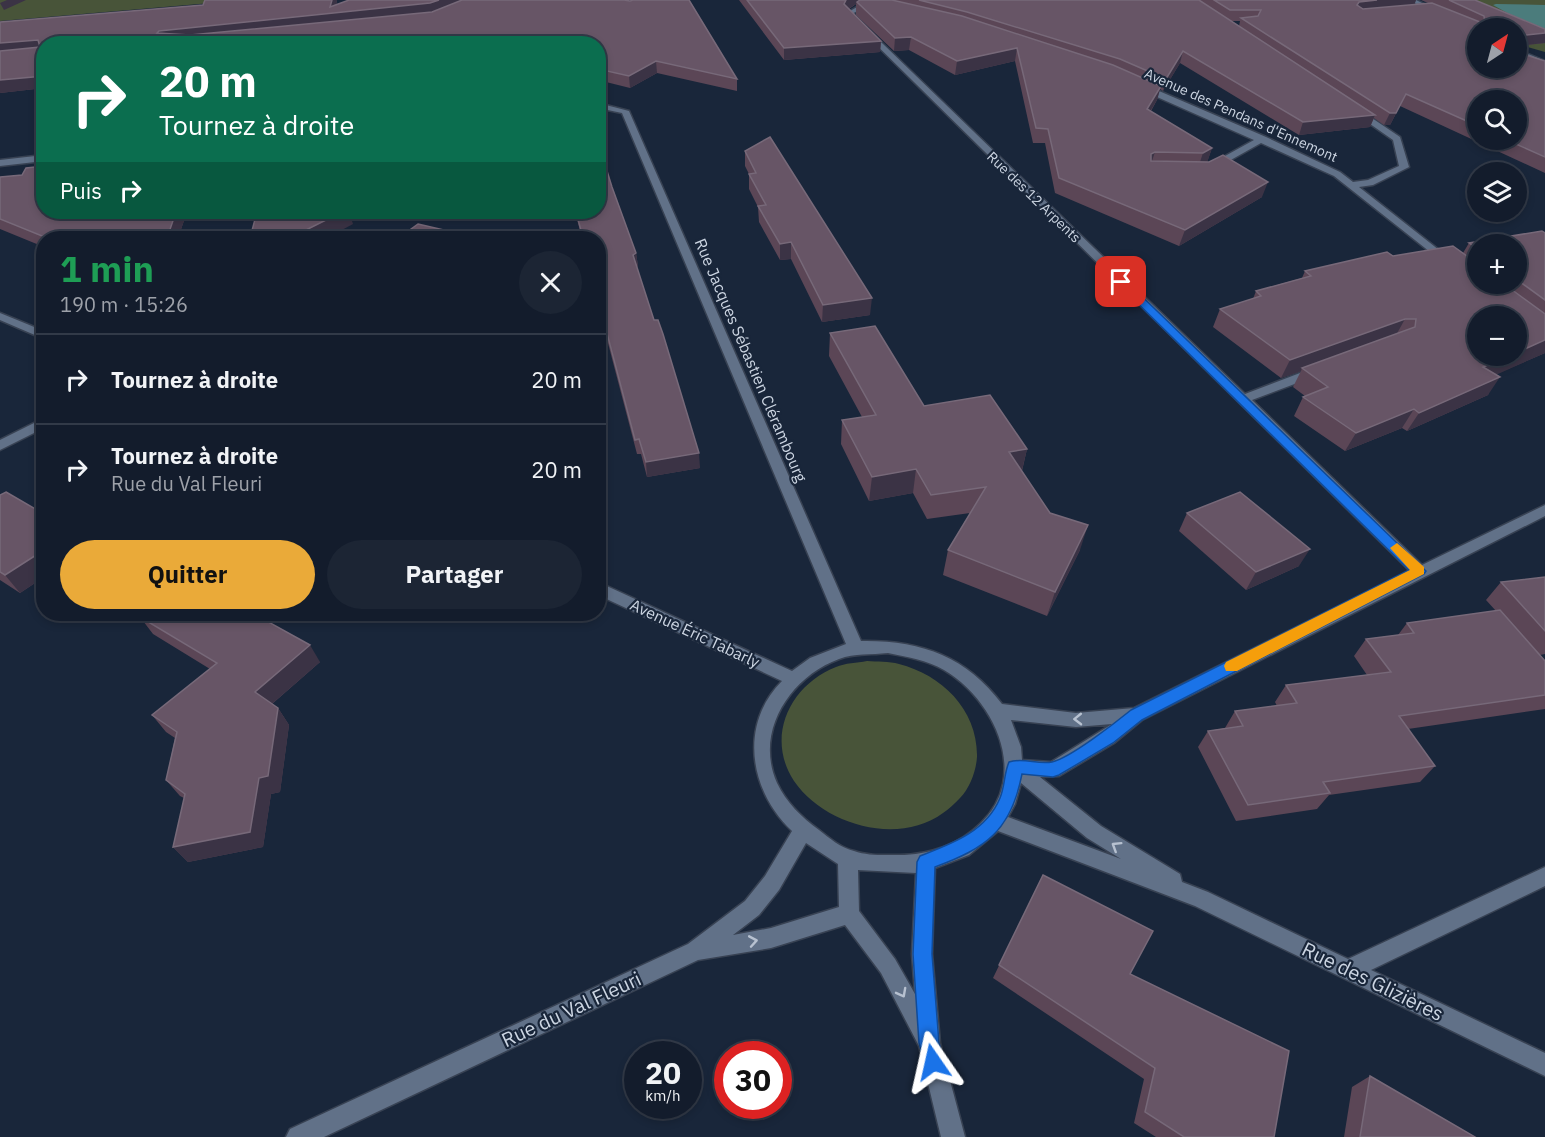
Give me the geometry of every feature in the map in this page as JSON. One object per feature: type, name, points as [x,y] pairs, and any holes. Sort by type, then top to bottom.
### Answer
[{"type":"street","points":[[1411,0],[1449,18]]},
{"type":"street","points":[[864,1],[880,5]]},
{"type":"street","name":"Rue des 12 Arpents","points":[[864,1],[848,14],[1241,400],[1419,571]]},
{"type":"street","points":[[1410,11],[1431,9]]},
{"type":"street","points":[[1527,56],[1545,64]]},
{"type":"street","name":"Avenue des Pendans d'Ennemont","points":[[1136,84],[1263,139],[1336,174],[1460,270]]},
{"type":"street","name":"Rue Jacques Sébastien Clérambourg","points":[[606,107],[625,111],[856,648]]},
{"type":"street","points":[[1350,107],[1397,138],[1404,167],[1370,183],[1352,185]]},
{"type":"street","points":[[1202,173],[1263,139]]},
{"type":"street","points":[[0,163],[36,159]]},
{"type":"street","points":[[0,316],[36,333]]},
{"type":"street","points":[[27,329],[36,328]]},
{"type":"street","points":[[1241,400],[1326,368]]},
{"type":"street","points":[[0,446],[36,426]]},
{"type":"street","points":[[1015,767],[1053,770],[1108,738],[1136,715],[1419,571],[1545,510]]},
{"type":"street","name":"Avenue Éric Tabarly","points":[[606,592],[792,678]]},
{"type":"street","points":[[888,647],[921,653],[951,666],[978,686],[998,711],[1011,738],[1015,767],[1009,799],[996,821],[966,848],[926,862],[894,865],[848,859],[803,830],[777,801],[763,768],[763,734],[772,703],[792,678],[821,659],[856,648],[888,647]]},
{"type":"street","points":[[998,711],[1076,720],[1136,715]]},
{"type":"street","name":"Rue des Glizières","points":[[1015,767],[1094,832],[1201,899]]},
{"type":"street","name":"Rue des Glizières","points":[[996,821],[1201,899],[1545,1065]]},
{"type":"street","name":"Rue du Val Fleuri","points":[[298,1137],[695,951],[753,909],[772,883],[803,830]]},
{"type":"street","points":[[848,859],[849,914],[888,966],[929,1043]]},
{"type":"street","points":[[926,862],[922,954],[929,1043],[953,1137]]},
{"type":"street","points":[[1350,969],[1545,876]]},
{"type":"street","points":[[695,951],[771,938],[849,914]]},
{"type":"shaded area","points":[[0,0],[246,0],[0,21]]},
{"type":"shaded area","points":[[1450,0],[1545,0],[1545,52],[1527,47],[1527,18],[1492,18]]},
{"type":"shaded area","points":[[1493,5],[1545,5],[1545,34],[1527,24],[1527,18],[1516,18]]},
{"type":"shaded area","points":[[867,661],[899,664],[929,677],[954,697],[971,724],[976,740],[977,757],[970,784],[950,808],[925,823],[905,828],[884,829],[863,826],[842,819],[807,796],[794,781],[786,764],[782,747],[782,730],[795,699],[820,675],[840,666]]},
{"type":"building","points":[[205,0],[332,0],[330,7],[349,0],[439,0],[430,3],[157,33],[190,35],[432,12],[462,0],[689,0],[737,79],[656,61],[629,76],[606,71],[606,36],[36,36],[36,40],[0,43],[0,22],[203,5]]},
{"type":"building","points":[[747,0],[846,0],[844,4],[881,41],[784,48]]},
{"type":"building","points":[[860,0],[892,0],[962,16],[1113,65],[1161,86],[1147,109],[1212,148],[1203,153],[1155,152],[1151,154],[1151,161],[1209,162],[1223,155],[1268,182],[1185,230],[1059,178],[1048,129],[1036,128],[1017,48],[957,61],[911,37],[895,38],[857,2]]},
{"type":"building","points":[[919,0],[1199,0],[1375,115],[1303,122],[1183,51],[1166,79],[1120,59],[967,12]]},
{"type":"building","points":[[1214,0],[1377,0],[1359,2],[1357,5],[1363,9],[1432,3],[1470,18],[1467,18],[1467,78],[1527,78],[1527,55],[1545,61],[1545,157],[1527,149],[1527,90],[1467,90],[1467,121],[1406,94],[1396,113],[1390,113],[1241,18],[1258,16],[1261,10],[1230,10]]},
{"type":"building","points":[[1449,0],[1475,0],[1518,18],[1484,18]]},
{"type":"building","points":[[1527,22],[1545,29],[1545,33],[1527,35]]},
{"type":"building","points":[[36,47],[36,77],[0,80],[0,51]]},
{"type":"building","points":[[770,137],[872,298],[823,305],[791,242],[780,244],[758,206],[766,205],[749,174],[756,173],[745,151]]},
{"type":"building","points":[[36,167],[36,219],[174,219],[169,231],[36,231],[36,234],[0,219],[0,177],[22,175],[26,168]]},
{"type":"building","points":[[606,168],[636,253],[633,255],[654,320],[658,320],[663,334],[699,453],[646,462],[639,439],[635,440],[606,329],[606,231],[581,231],[578,219],[606,219]]},
{"type":"building","points":[[255,219],[328,219],[304,231],[252,231]]},
{"type":"building","points":[[418,224],[449,231],[408,231]]},
{"type":"building","points":[[1542,231],[1545,233],[1545,300],[1527,287],[1527,234],[1524,234]]},
{"type":"building","points":[[1453,246],[1467,256],[1467,294],[1518,294],[1545,314],[1545,340],[1527,348],[1527,306],[1467,306],[1467,366],[1485,366],[1483,367],[1500,377],[1419,413],[1414,409],[1356,433],[1303,397],[1328,387],[1302,368],[1415,327],[1416,319],[1405,319],[1290,360],[1220,309],[1261,296],[1256,291],[1311,276],[1305,271],[1387,252],[1393,256]]},
{"type":"building","points":[[875,326],[924,406],[990,395],[1027,449],[1009,452],[1050,513],[1088,525],[1055,592],[948,550],[986,487],[931,495],[916,469],[872,477],[842,420],[876,415],[830,333]]},
{"type":"building","points":[[6,492],[36,509],[36,555],[5,575],[0,572],[0,495]]},
{"type":"building","points":[[1240,492],[1310,549],[1256,572],[1187,513]]},
{"type":"building","points":[[1545,577],[1545,631],[1501,582]]},
{"type":"building","points":[[1500,610],[1545,661],[1545,695],[1399,716],[1435,766],[1323,782],[1330,793],[1248,805],[1208,731],[1243,726],[1235,711],[1297,703],[1286,685],[1391,672],[1366,639],[1414,633],[1407,623]]},
{"type":"building","points":[[147,621],[267,621],[310,645],[255,692],[278,708],[268,776],[259,778],[250,832],[173,847],[185,794],[166,780],[177,732],[152,715],[217,663]]},
{"type":"building","points":[[1043,875],[1153,931],[1130,974],[1289,1051],[1274,1137],[1184,1137],[1145,1112],[1155,1068],[999,965]]},
{"type":"building","points":[[1370,1076],[1475,1137],[1360,1137]]},
{"type":"slow traffic","points":[[1232,666],[1419,571],[1397,548]]},
{"type":"route","points":[[933,1062],[929,1043],[922,954],[926,862],[966,848],[996,821],[1009,799],[1015,767],[1053,770],[1108,738],[1136,715],[1419,571],[1121,282]]}]
